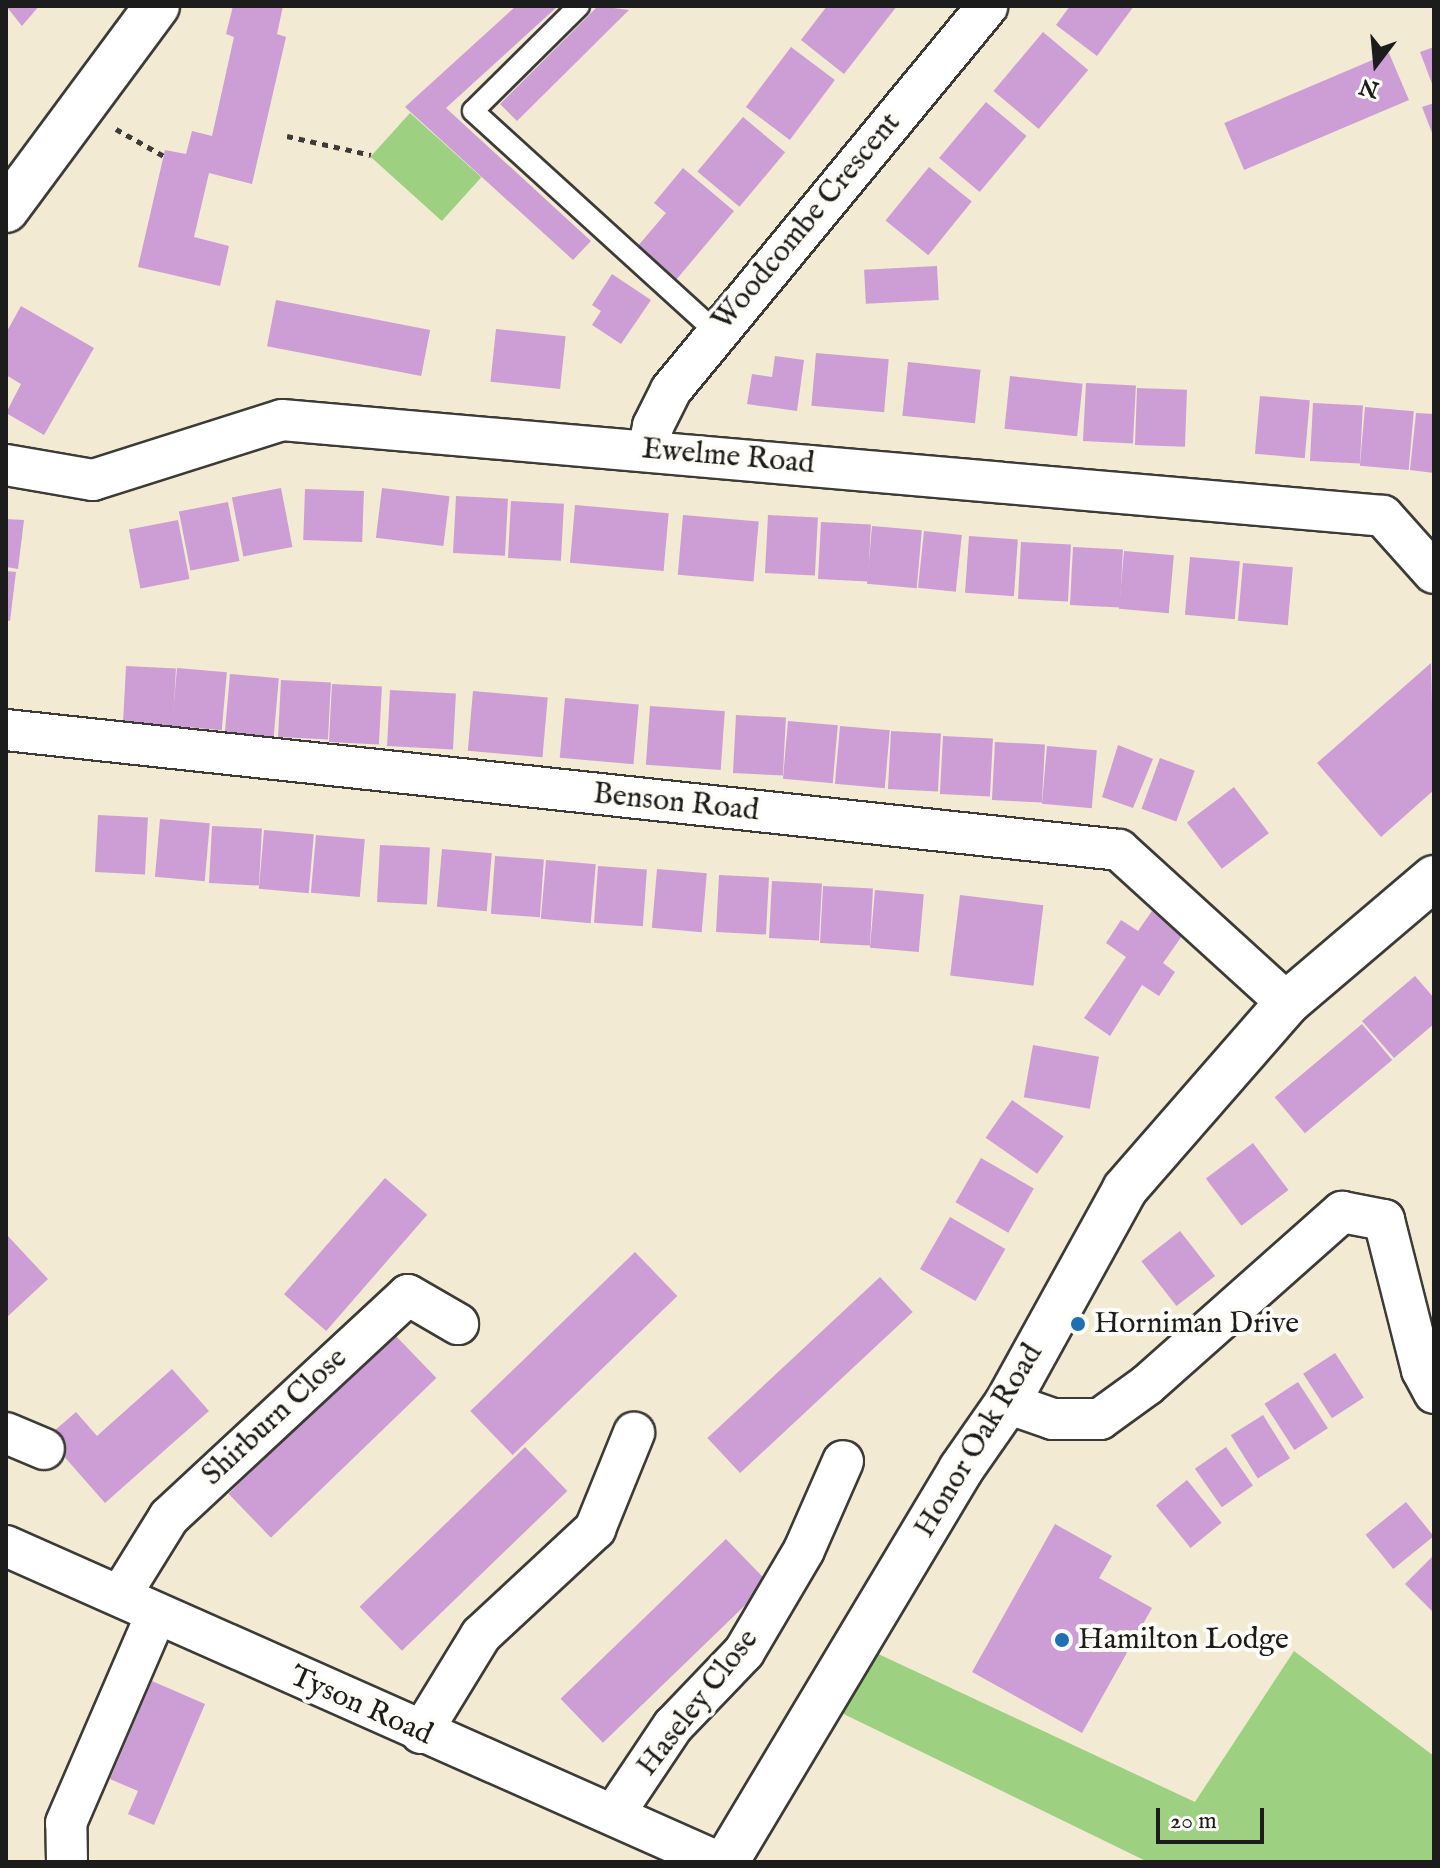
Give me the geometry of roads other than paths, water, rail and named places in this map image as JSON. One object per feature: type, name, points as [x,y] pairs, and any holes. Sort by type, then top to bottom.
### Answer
[{"type":"street","points":[[6,210],[157,6]]},
{"type":"street","name":"Woodcombe Crescent","points":[[648,450],[653,426],[671,390],[987,6]]},
{"type":"street","name":"Ewelme Road","points":[[6,465],[93,480],[282,420],[1383,516],[1434,573]]},
{"type":"street","name":"Benson Road","points":[[6,730],[1119,850],[1287,1003]]},
{"type":"street","name":"Honor Oak Road","points":[[726,1862],[961,1469],[1007,1403],[1125,1189],[1287,1003],[1434,878]]},
{"type":"street","points":[[1007,1403],[1053,1419],[1100,1419],[1147,1385],[1342,1212],[1384,1220],[1422,1370],[1434,1393]]},
{"type":"street","name":"Shirburn Close","points":[[120,1596],[169,1517],[408,1295],[458,1324]]},
{"type":"street","points":[[6,1433],[44,1449]]},
{"type":"street","points":[[421,1733],[481,1635],[595,1529],[634,1433]]},
{"type":"street","name":"Haseley Close","points":[[614,1814],[673,1726],[744,1652],[804,1550],[843,1461]]},
{"type":"street","name":"Tyson Road","points":[[6,1546],[421,1733],[614,1814],[718,1862]]},
{"type":"street","points":[[67,1862],[66,1823],[156,1615]]},
{"type":"lane","points":[[579,6],[473,111],[716,332]]},
{"type":"place","name":"Horniman Drive","points":[[1078,1324]]},
{"type":"place","name":"Hamilton Lodge","points":[[1062,1640]]}]
